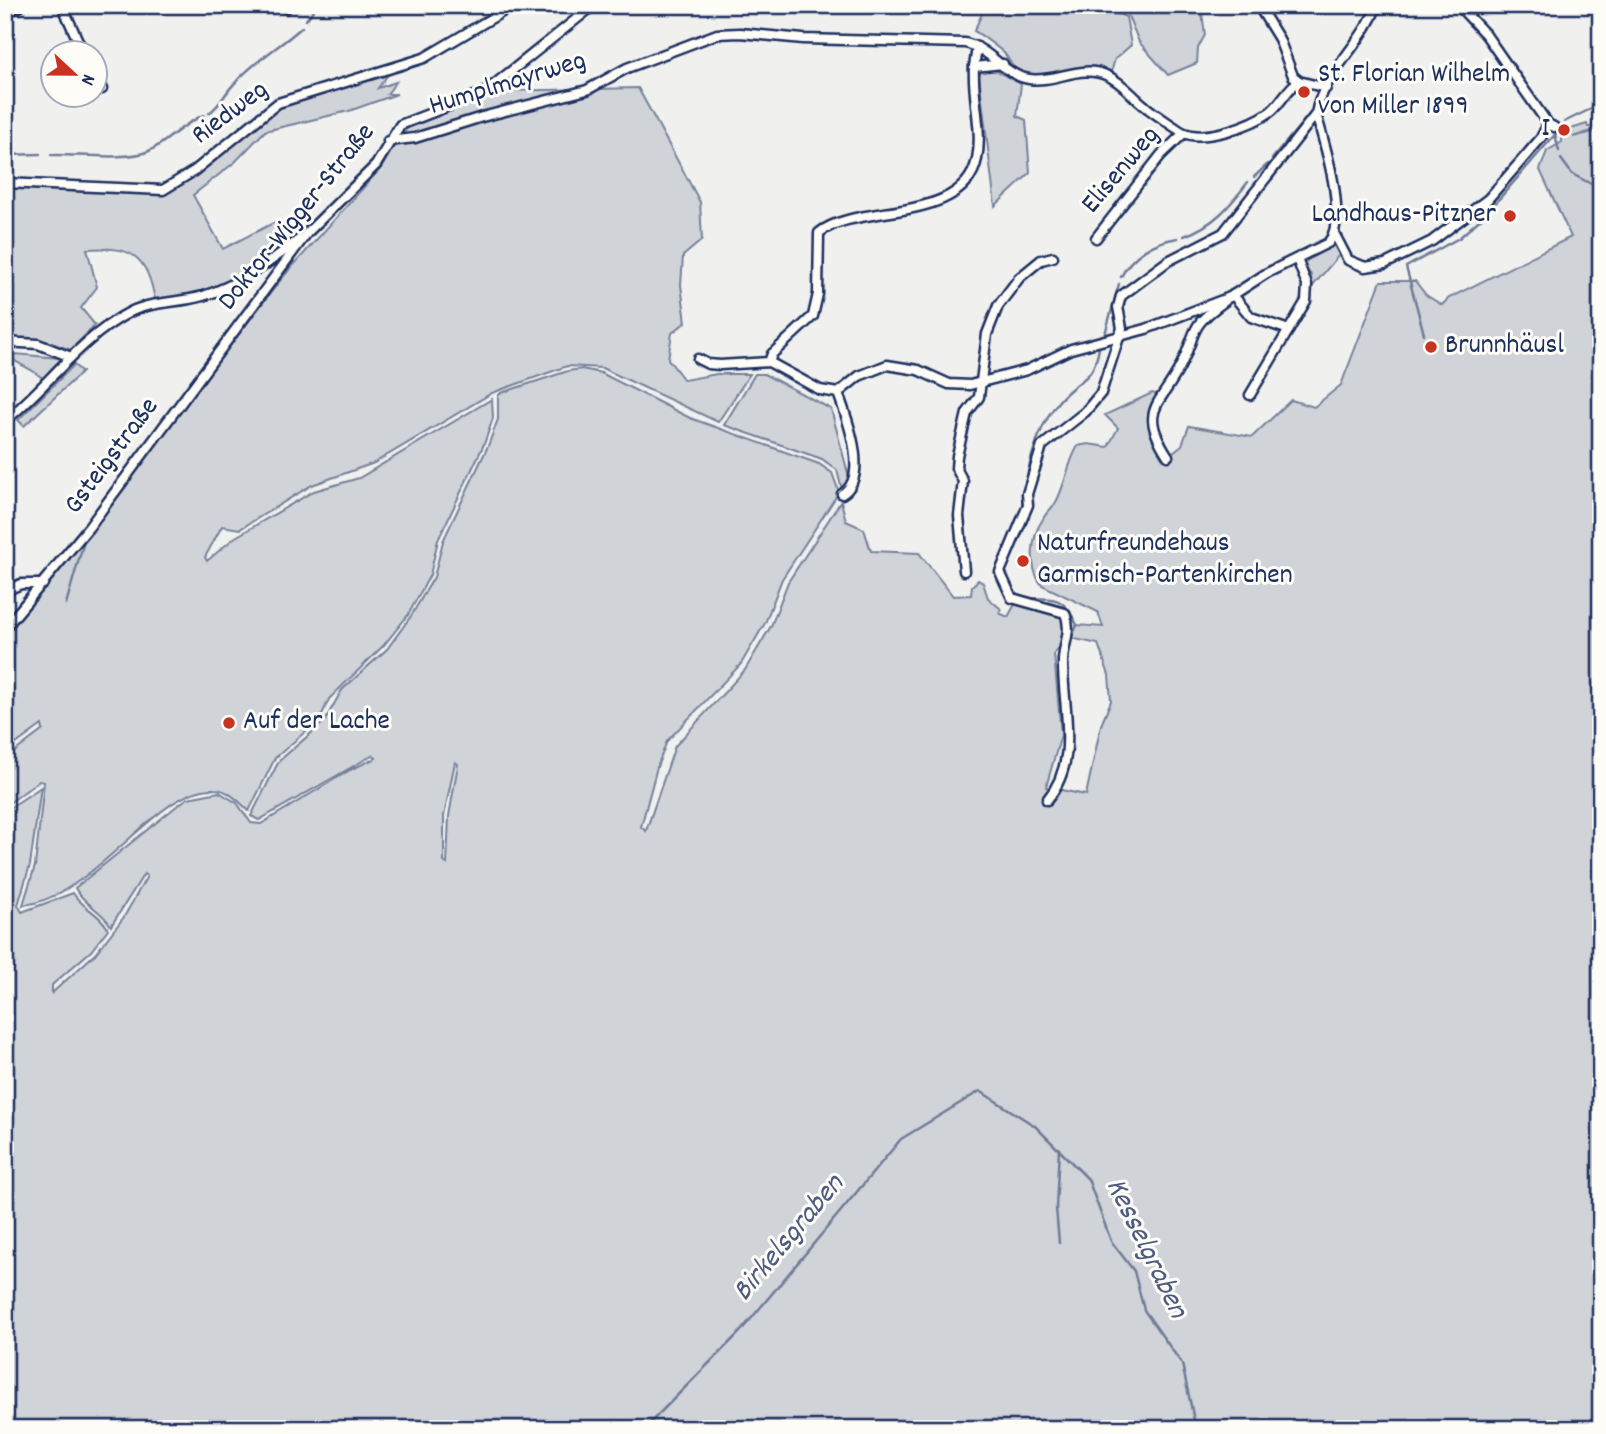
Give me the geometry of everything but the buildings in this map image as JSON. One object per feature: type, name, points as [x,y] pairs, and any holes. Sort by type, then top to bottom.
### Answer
[{"type":"main road","points":[[5,9],[18,5]]},
{"type":"street","points":[[62,5],[76,38]]},
{"type":"street","name":"Riedweg","points":[[5,183],[163,190],[183,179],[234,136],[286,99],[379,74],[424,58],[514,5]]},
{"type":"street","name":"Doktor-Wigger-Straße","points":[[218,356],[307,233],[364,179],[376,165],[400,125],[485,92],[594,5]]},
{"type":"street","points":[[1258,5],[1279,39],[1290,72],[1299,81],[1325,88]]},
{"type":"street","points":[[1047,800],[1056,789],[1069,738],[1063,657],[1070,625],[1065,613],[1012,598],[1000,572],[1028,505],[1027,494],[1042,446],[1097,399],[1122,328],[1118,302],[1124,292],[1168,261],[1223,233],[1316,114],[1325,88],[1367,29],[1377,5]]},
{"type":"street","points":[[1316,114],[1334,184],[1334,233],[1348,260],[1365,267],[1385,264],[1432,241],[1488,199],[1551,125],[1486,35],[1458,5]]},
{"type":"street","name":"Humplmayrweg","points":[[388,141],[415,138],[482,117],[587,90],[627,68],[717,34],[760,33],[803,39],[958,42],[978,47]]},
{"type":"street","points":[[769,362],[772,354],[813,316],[818,294],[819,233],[836,222],[888,215],[943,199],[972,176],[977,158],[974,67],[978,47],[1030,80],[1086,71],[1107,76],[1184,133],[1220,134],[1267,114],[1299,81]]},
{"type":"street","points":[[974,67],[1003,64]]},
{"type":"street","name":"Elisenweg","points":[[1096,239],[1161,155],[1184,133]]},
{"type":"street","points":[[5,421],[100,331],[133,311],[222,289],[273,260],[307,233]]},
{"type":"street","points":[[1168,456],[1155,438],[1154,408],[1179,368],[1199,319],[1232,296],[1328,243],[1334,233]]},
{"type":"street","points":[[964,571],[959,516],[963,481],[956,468],[957,456],[967,414],[977,403],[987,334],[998,306],[1032,266],[1053,257]]},
{"type":"street","points":[[1250,395],[1306,301],[1308,292],[1297,259]]},
{"type":"street","points":[[698,359],[720,365],[769,362],[820,390],[838,393],[859,376],[887,365],[918,370],[949,384],[981,382],[1027,370],[1083,345],[1119,337],[1232,296]]},
{"type":"street","points":[[1232,296],[1251,317],[1289,330]]},
{"type":"street","points":[[5,342],[38,344],[71,357]]},
{"type":"street","name":"Gsteigstraße","points":[[5,628],[43,584],[218,356]]},
{"type":"street","points":[[838,393],[856,451],[853,479],[849,490],[842,494]]},
{"type":"street","points":[[5,592],[21,583],[43,584]]},
{"type":"shaded area","points":[[986,5],[1065,5],[1079,11],[1119,14],[1126,17],[1131,45],[1115,59],[1111,73],[1085,68],[1046,77],[1026,76],[1015,69],[1002,51],[974,31]]},
{"type":"shaded area","points":[[1129,5],[1201,5],[1205,35],[1198,48],[1197,63],[1168,75],[1139,42],[1126,11]]},
{"type":"shaded area","points":[[983,69],[995,70],[1021,84],[1017,116],[1026,120],[1030,173],[995,206],[979,75]]},
{"type":"shaded area","points":[[390,72],[378,88],[396,82],[387,94],[397,94],[349,111],[265,131],[235,162],[193,195],[223,249],[275,222],[294,228],[268,259],[215,287],[155,300],[147,273],[135,256],[115,249],[87,249],[97,287],[81,308],[95,325],[71,350],[46,341],[5,339],[5,185],[163,193],[254,123],[289,101]]},
{"type":"shaded area","points":[[638,88],[700,202],[702,240],[683,256],[681,285],[686,322],[672,333],[668,359],[684,380],[717,374],[750,374],[718,422],[602,368],[567,366],[492,393],[374,463],[312,485],[240,529],[222,526],[205,557],[207,561],[234,538],[314,491],[359,478],[492,399],[493,418],[484,444],[438,540],[430,575],[408,615],[384,645],[329,699],[320,719],[275,758],[249,811],[225,791],[214,789],[193,793],[171,805],[75,884],[49,898],[23,905],[35,866],[44,782],[39,781],[5,806],[5,759],[43,730],[42,725],[5,752],[5,634],[282,278],[382,167],[400,136],[408,128],[499,91]]},
{"type":"shaded area","points":[[1601,121],[1601,128],[1573,137],[1601,130],[1601,1429],[5,1429],[5,811],[41,787],[30,865],[18,905],[22,912],[73,893],[108,929],[91,951],[52,985],[52,993],[95,954],[124,917],[147,876],[144,874],[111,926],[75,888],[178,805],[188,798],[219,792],[237,803],[251,823],[261,824],[350,770],[376,758],[373,755],[259,820],[251,816],[279,761],[324,722],[342,690],[387,649],[411,616],[434,577],[443,541],[488,446],[498,419],[498,396],[501,393],[568,371],[582,369],[601,373],[690,418],[819,464],[832,473],[839,492],[782,579],[765,623],[741,664],[667,741],[641,827],[646,831],[675,746],[745,670],[771,626],[788,582],[841,501],[846,521],[864,529],[871,551],[919,553],[953,596],[971,595],[972,586],[978,580],[983,583],[988,598],[1001,609],[999,613],[1008,617],[1015,604],[1065,613],[1068,636],[1054,654],[1061,735],[1046,787],[1086,795],[1101,725],[1111,701],[1109,675],[1098,644],[1071,638],[1077,625],[1103,627],[1098,612],[1042,585],[1033,562],[1034,543],[1039,526],[1055,504],[1078,446],[1088,444],[1108,447],[1118,428],[1105,415],[1152,393],[1160,395],[1154,424],[1168,456],[1182,445],[1189,426],[1252,437],[1291,400],[1314,407],[1341,385],[1381,281],[1415,281],[1426,295],[1442,305],[1449,298],[1571,237],[1540,170],[1547,151],[1562,142],[1561,132],[1587,124],[1592,127],[1592,123]],"holes":[[[455,762],[458,764],[449,816],[447,864],[444,862],[444,816]]]},
{"type":"shaded area","points":[[1334,243],[1340,254],[1312,287],[1311,275],[1302,264]]},
{"type":"shaded area","points":[[15,354],[62,360],[44,380],[11,358]]},
{"type":"shaded area","points":[[74,365],[82,372],[24,426],[18,420]]},
{"type":"shaded area","points":[[755,374],[764,374],[831,409],[850,481],[842,490],[837,470],[822,459],[724,425]]},
{"type":"waterway","points":[[306,20],[317,5]]},
{"type":"waterway","points":[[209,113],[242,76],[302,27]]},
{"type":"waterway","points":[[1564,122],[1601,104]]},
{"type":"waterway","points":[[1272,159],[1311,112]]},
{"type":"waterway","points":[[51,155],[140,154],[156,147],[204,115]]},
{"type":"waterway","points":[[1424,334],[1406,267],[1459,238],[1486,214],[1559,130]]},
{"type":"waterway","points":[[1555,134],[1559,151]]},
{"type":"waterway","points":[[5,155],[40,154]]},
{"type":"waterway","points":[[1561,159],[1572,174],[1601,189]]},
{"type":"waterway","points":[[1254,177],[1268,164]]},
{"type":"waterway","points":[[1184,236],[1195,232],[1220,214],[1248,182]]},
{"type":"waterway","points":[[1121,277],[1131,262],[1145,250],[1178,238]]},
{"type":"waterway","points":[[198,387],[294,262]]},
{"type":"waterway","points":[[1105,334],[1119,284]]},
{"type":"waterway","points":[[1021,514],[1028,470],[1042,428],[1058,402],[1093,368],[1099,348]]},
{"type":"waterway","points":[[66,604],[85,538]]},
{"type":"waterway","points":[[1001,562],[1007,546]]},
{"type":"waterway","points":[[1013,591],[1023,596],[1056,600],[1063,604],[1077,625],[1071,638]]},
{"type":"waterway","name":"Birkelsgraben","points":[[644,1429],[740,1332],[901,1139],[980,1091],[1035,1126],[1088,1179],[1111,1241],[1134,1271],[1144,1310],[1182,1364],[1196,1429]]},
{"type":"waterway","points":[[1059,1148],[1056,1208],[1059,1243]]},
{"type":"place","name":"St. Florian Wilhelm von Miller 1899","points":[[1304,92]]},
{"type":"place","name":"I","points":[[1564,130]]},
{"type":"place","name":"Landhaus-Pitzner","points":[[1510,216]]},
{"type":"place","name":"Brunnhäusl","points":[[1431,347]]},
{"type":"place","name":"Naturfreundehaus Garmisch-Partenkirchen","points":[[1023,561]]},
{"type":"place","name":"Auf der Lache","points":[[229,723]]},
{"type":"water label","name":"Kesselgraben","points":[[1145,1249]]}]
